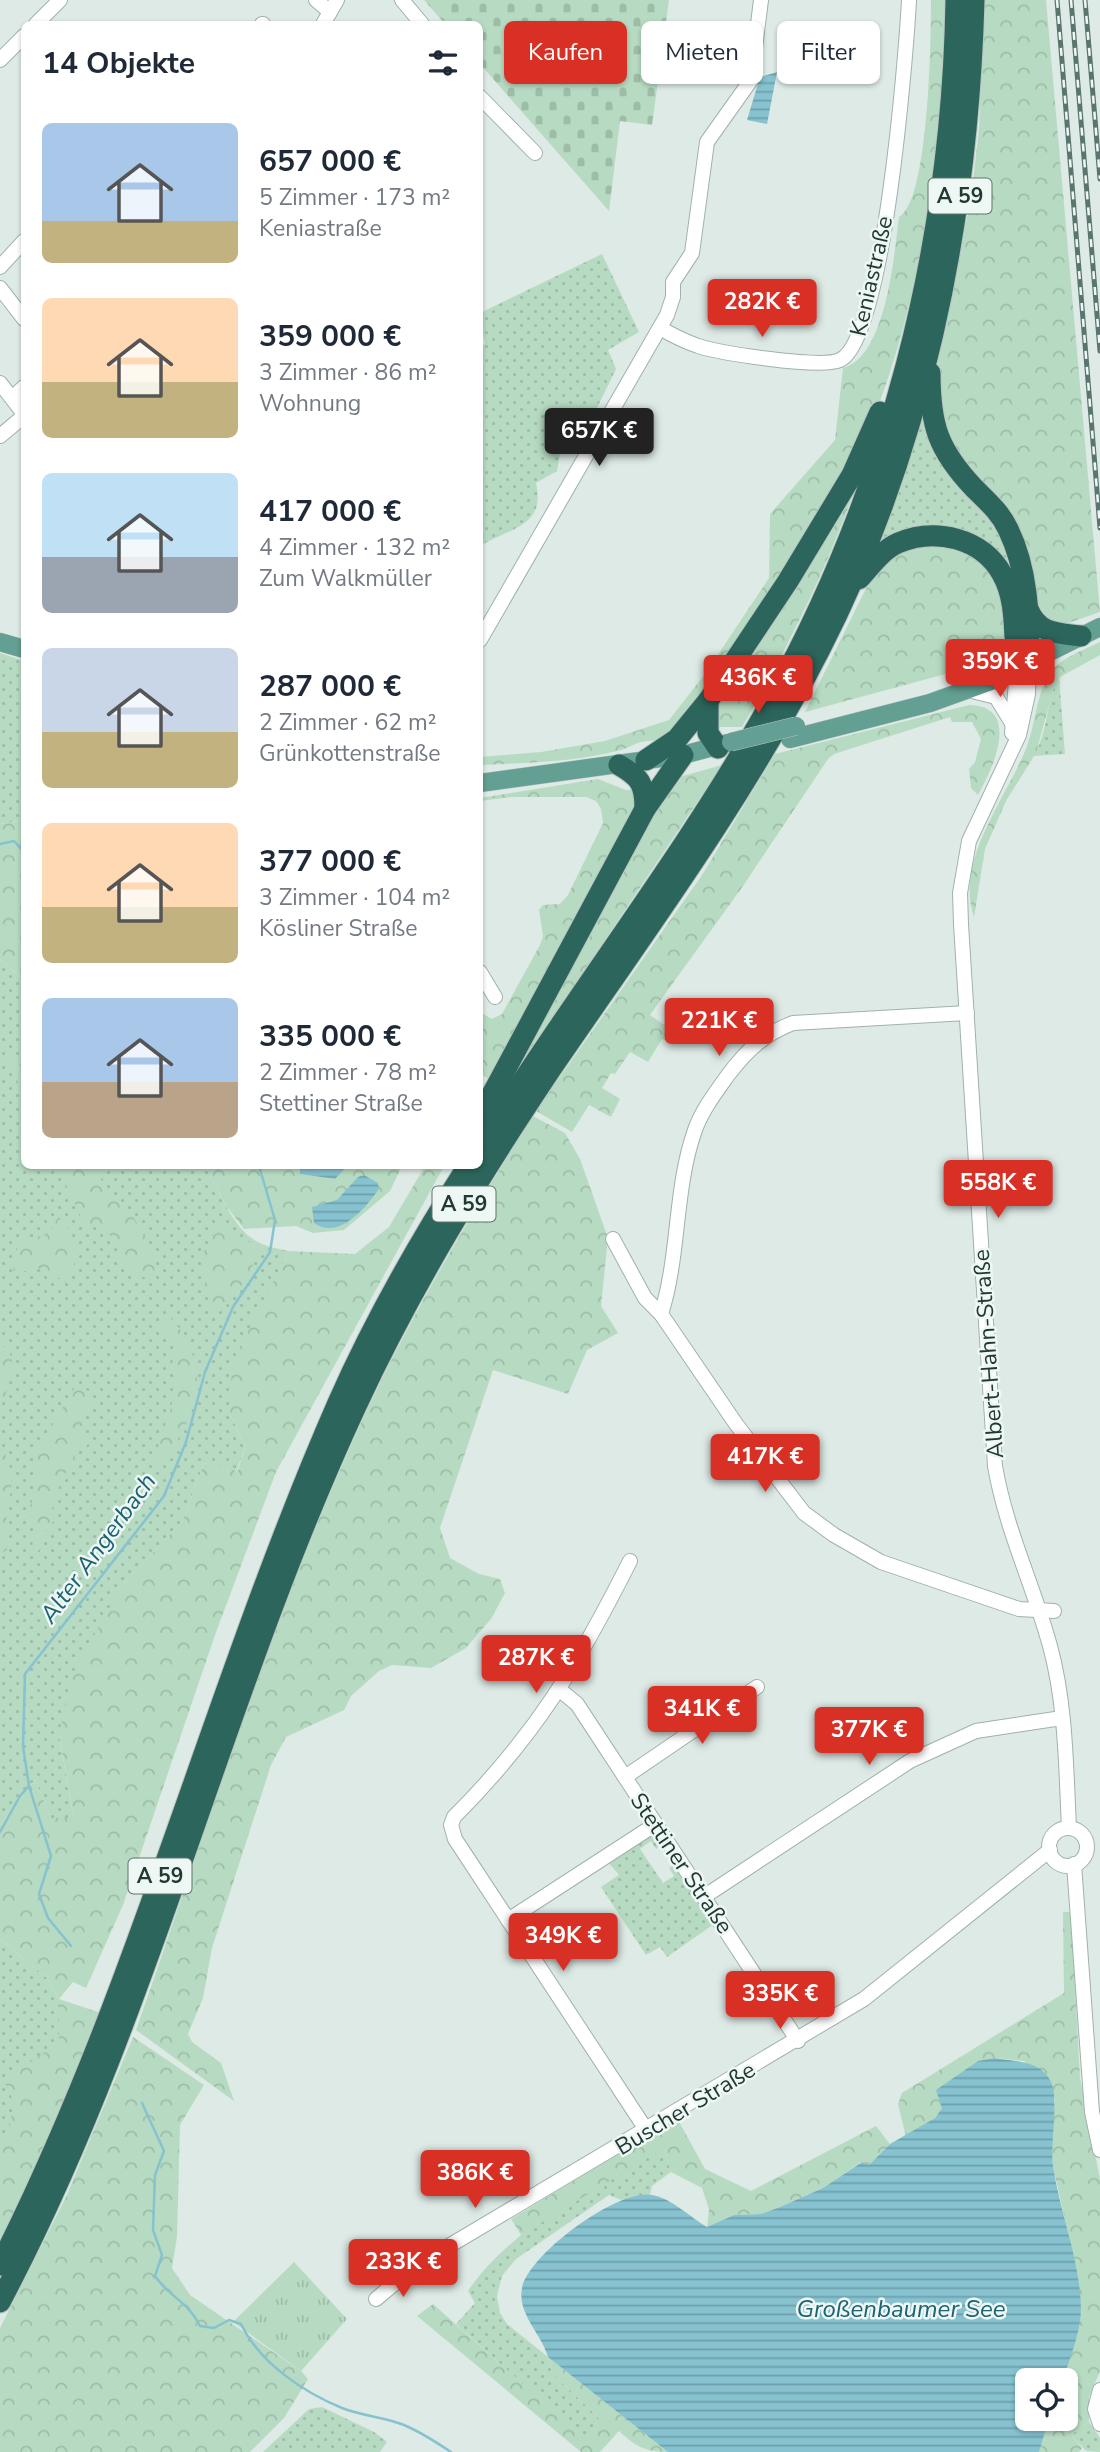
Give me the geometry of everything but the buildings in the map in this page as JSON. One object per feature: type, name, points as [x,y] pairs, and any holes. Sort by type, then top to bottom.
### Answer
[{"type":"highway","name":"A 59","points":[[483,1143],[677,852],[768,706],[828,587],[866,493],[901,387],[922,306],[949,126],[956,0]]},
{"type":"highway","name":"A 59","points":[[0,2302],[54,2194],[122,2033],[289,1566],[362,1393],[402,1314],[468,1198],[551,1069],[689,869],[789,707],[848,591],[884,498],[930,347],[960,197],[974,0]]},
{"type":"highway","points":[[646,760],[677,739],[708,701],[788,581],[852,475],[922,306]]},
{"type":"highway","points":[[930,347],[930,413],[935,432],[948,459],[996,509],[1008,529],[1021,563],[1032,620],[1045,631],[1091,631]]},
{"type":"highway","points":[[848,591],[882,553],[898,543],[934,535],[966,541],[990,559],[1006,584],[1021,663]]},
{"type":"highway","points":[[1021,663],[1028,608]]},
{"type":"highway","points":[[708,701],[708,733],[725,747]]},
{"type":"highway","points":[[483,1111],[645,809],[683,755]]},
{"type":"highway","points":[[619,765],[635,774],[643,783],[645,809]]},
{"type":"highway","points":[[432,1227],[456,1169]]},
{"type":"highway","name":"A 59","points":[[0,2265],[38,2189],[104,2030],[225,1691],[334,1412],[386,1307],[466,1169]]},
{"type":"main road","points":[[483,783],[683,755],[793,732],[864,721],[966,690],[1091,631]]},
{"type":"main road","points":[[0,642],[21,648]]},
{"type":"main road","points":[[793,732],[1021,663]]},
{"type":"street","points":[[39,21],[61,0]]},
{"type":"street","points":[[316,0],[330,12]]},
{"type":"street","points":[[402,0],[420,21]]},
{"type":"street","points":[[483,635],[660,328],[673,297],[673,282],[692,253],[707,142],[751,80],[761,0]]},
{"type":"street","name":"Keniastraße","points":[[660,328],[682,340],[722,352],[819,363],[840,360],[857,345],[877,268],[895,154],[909,0]]},
{"type":"street","points":[[0,60],[21,39]]},
{"type":"street","points":[[483,100],[535,153]]},
{"type":"street","points":[[0,267],[21,244]]},
{"type":"street","points":[[0,288],[21,315]]},
{"type":"street","points":[[0,383],[21,411]]},
{"type":"street","points":[[12,398],[21,390]]},
{"type":"street","points":[[0,436],[21,418]]},
{"type":"street","name":"Albert-Hahn-Straße","points":[[1009,755],[1021,663]]},
{"type":"street","name":"Albert-Hahn-Straße","points":[[1021,663],[1025,712],[1019,735],[973,832],[963,867],[960,893],[995,1466],[1005,1519],[1050,1645],[1062,1718],[1069,1828],[1081,1833],[1087,1844],[1084,1857],[1074,1864],[1092,2112],[1100,2150]]},
{"type":"street","points":[[966,690],[996,697],[1013,724]]},
{"type":"street","points":[[483,977],[495,997]]},
{"type":"street","points":[[661,1314],[669,1290],[695,1129],[707,1105],[746,1051],[771,1031],[793,1023],[967,1013]]},
{"type":"street","points":[[612,1239],[626,1269],[645,1298],[661,1314],[736,1424],[804,1513],[834,1535],[881,1562],[975,1597],[1038,1611],[1054,1611]]},
{"type":"street","points":[[630,1561],[588,1645],[560,1690],[508,1760],[454,1817],[450,1825],[455,1839],[647,2131]]},
{"type":"street","points":[[625,1777],[757,1687]]},
{"type":"street","name":"Stettiner Straße","points":[[560,1690],[577,1704],[798,2041]]},
{"type":"street","points":[[705,1896],[910,1760],[976,1731],[1062,1718]]},
{"type":"street","points":[[508,1920],[656,1824]]},
{"type":"street","points":[[1069,1828],[1054,1835],[1050,1850],[1060,1863],[1074,1864]]},
{"type":"street","name":"Buscher Straße","points":[[376,2299],[432,2256],[647,2131],[864,1999],[1050,1850]]},
{"type":"street","points":[[1100,2390],[1095,2409],[1100,2424]]},
{"type":"green space","points":[[424,0],[669,0],[666,21],[641,21],[641,84],[658,84],[652,125],[620,121],[609,211],[483,67],[483,21],[442,21]]},
{"type":"green space","points":[[931,0],[945,0],[939,116],[932,179],[909,305],[892,366],[872,422],[848,473],[812,534],[708,690],[685,721],[667,738],[586,757],[483,765],[483,757],[541,752],[605,741],[669,720],[705,674],[769,578],[770,514],[835,440],[843,368],[858,360],[878,326],[890,279],[899,217],[909,205],[917,182],[929,81]]},
{"type":"green space","points":[[984,0],[1046,0],[1100,612],[1054,628],[1040,622],[1032,582],[940,430],[937,366],[971,198],[979,129]]},
{"type":"green space","points":[[602,254],[639,332],[608,350],[616,369],[593,416],[564,431],[557,471],[536,483],[538,498],[531,517],[483,544],[485,344],[483,312]]},
{"type":"green space","points":[[925,407],[991,512],[1020,583],[875,554]]},
{"type":"green space","points":[[870,445],[830,554],[761,693],[742,727],[716,727],[714,712]]},
{"type":"green space","points":[[951,541],[979,560],[995,578],[1003,601],[1006,635],[985,659],[968,668],[805,712],[876,568],[900,547]]},
{"type":"green space","points":[[1100,642],[1100,655],[1060,677],[1054,687],[1036,753],[1006,801],[985,849],[974,917],[970,895],[971,873],[977,851],[1027,746],[1045,681],[1060,663]]},
{"type":"green space","points":[[0,653],[21,660],[21,820],[0,824]]},
{"type":"green space","points":[[1059,677],[1065,754],[1033,756],[1042,737],[1051,696]]},
{"type":"green space","points":[[969,705],[985,708],[995,716],[999,727],[996,755],[978,795],[971,788],[969,769],[975,762],[981,739],[972,722],[952,722],[950,717],[834,754],[650,1015],[676,1033],[670,1042],[662,1039],[648,1062],[630,1052],[615,1074],[611,1073],[602,1088],[620,1099],[611,1117],[589,1105],[572,1132],[536,1111],[702,875],[775,754]]},
{"type":"green space","points":[[722,765],[492,1109],[672,779]]},
{"type":"green space","points":[[598,779],[626,790],[640,789],[643,796],[493,1082],[483,1075],[483,1014],[492,1019],[502,1014],[540,945],[543,936],[539,910],[543,905],[560,904],[568,895],[603,823],[601,809],[596,801],[586,797],[512,797],[483,801],[483,798]]},
{"type":"green space","points":[[21,820],[21,978],[0,959],[0,824]]},
{"type":"green space","points":[[0,959],[21,978],[21,1169],[207,1169],[228,1210],[243,1231],[262,1244],[289,1251],[270,1290],[230,1413],[245,1448],[236,1472],[204,1463],[182,1522],[121,1587],[59,1735],[74,1819],[51,1818],[35,1780],[0,1825]]},
{"type":"green space","points":[[9,1058],[21,1061],[21,1086],[6,1064]]},
{"type":"green space","points":[[533,1116],[565,1133],[580,1159],[608,1238],[601,1306],[618,1333],[587,1350],[568,1394],[493,1370],[440,1528],[450,1558],[479,1574],[500,1579],[505,1593],[491,1619],[466,1648],[431,1668],[392,1665],[379,1671],[351,1696],[344,1710],[286,1737],[271,1765],[212,1948],[203,1998],[188,2034],[192,2042],[221,2063],[234,2101],[136,2030],[272,1639],[333,1486],[385,1372],[425,1297]]},
{"type":"green space","points":[[58,1169],[99,1169],[105,1186],[127,1209],[143,1233],[151,1252],[155,1279],[137,1274],[125,1263],[108,1231],[83,1221]]},
{"type":"green space","points":[[207,1169],[300,1169],[301,1174],[335,1179],[345,1169],[401,1169],[390,1191],[344,1230],[313,1233],[296,1226],[244,1229],[226,1206]]},
{"type":"green space","points":[[423,1169],[442,1169],[276,1472],[215,1635],[123,1905],[86,1988],[73,1982],[59,1999],[47,1978],[0,1939],[0,1825],[35,1780],[51,1818],[74,1818],[59,1735],[73,1673],[121,1587],[182,1522],[204,1463],[225,1466],[237,1472],[245,1448],[230,1413],[232,1363],[289,1251],[355,1254],[389,1227]]},
{"type":"green space","points":[[58,1217],[64,1221],[80,1254],[72,1258],[75,1262],[65,1282],[46,1269],[37,1268],[13,1274],[15,1253],[22,1239],[44,1235]]},
{"type":"green space","points":[[222,1218],[235,1235],[255,1245],[259,1253],[233,1298],[213,1314],[200,1259]]},
{"type":"green space","points":[[165,1312],[176,1324],[191,1349],[197,1378],[193,1407],[176,1443],[173,1457],[161,1467],[156,1462],[157,1450],[178,1379],[171,1368],[174,1355],[172,1339],[161,1325]]},
{"type":"green space","points":[[0,1344],[9,1350],[14,1369],[0,1410]]},
{"type":"green space","points":[[75,1387],[87,1390],[94,1400],[79,1427],[89,1436],[87,1446],[74,1449],[75,1466],[63,1475],[52,1507],[55,1516],[51,1527],[44,1532],[41,1549],[36,1553],[32,1548],[34,1531],[29,1510],[35,1491],[33,1457]]},
{"type":"green space","points":[[0,1444],[10,1466],[12,1483],[6,1525],[7,1550],[0,1554]]},
{"type":"green space","points":[[649,1834],[654,1835],[661,1845],[656,1849],[651,1841],[640,1849],[663,1883],[674,1876],[669,1868],[675,1864],[714,1924],[667,1957],[660,1947],[646,1955],[601,1887],[619,1875],[607,1861]]},
{"type":"green space","points":[[1063,1912],[1071,1912],[1080,2078],[1100,2179],[1100,2371],[1089,2397],[1089,2422],[1078,2430],[1078,2368],[1066,2368],[1081,2310],[1077,2272],[1053,2167],[1051,2136],[1055,2100],[1024,2061],[995,2058],[942,2108],[935,2118],[906,2137],[898,2104],[902,2093],[1064,1993]]},
{"type":"green space","points":[[0,1939],[47,1978],[59,1999],[59,2042],[0,2161]]},
{"type":"green space","points":[[59,1999],[101,2013],[62,2110],[0,2244],[0,2145],[10,2125],[14,2103],[5,2083],[9,2077],[59,2042]]},
{"type":"green space","points":[[133,2037],[204,2085],[180,2125],[177,2237],[172,2268],[190,2295],[301,2371],[308,2379],[284,2418],[250,2452],[0,2452],[0,2328],[66,2197]]},
{"type":"green space","points":[[677,2118],[705,2169],[751,2191],[876,2126],[890,2144],[869,2165],[861,2162],[823,2188],[761,2214],[734,2215],[707,2227],[709,2209],[702,2188],[671,2172],[664,2148],[521,2235],[511,2219]]},
{"type":"green space","points":[[664,2148],[671,2172],[652,2186],[650,2194],[621,2200],[609,2195],[516,2259],[502,2276],[497,2296],[500,2313],[507,2324],[548,2357],[552,2373],[599,2418],[585,2440],[456,2324],[475,2303],[468,2291],[508,2246],[558,2209]]},
{"type":"green space","points":[[294,2262],[347,2319],[301,2371],[233,2322]]},
{"type":"green space","points":[[433,2304],[585,2439],[599,2418],[552,2373],[548,2357],[668,2452],[641,2447],[619,2431],[600,2452],[581,2452],[417,2316]]},
{"type":"green space","points":[[322,2407],[374,2432],[387,2442],[380,2452],[263,2452],[309,2409]]},
{"type":"green space","points":[[1089,2422],[1100,2438],[1100,2452],[1086,2451],[1071,2435]]},
{"type":"green space","points":[[1045,2431],[1077,2431],[1071,2435],[1082,2448],[1079,2452],[1039,2452]]},
{"type":"water","points":[[777,72],[767,124],[747,120],[758,84],[763,84],[763,76]]},
{"type":"water","points":[[300,1169],[345,1169],[335,1179],[300,1174]]},
{"type":"water","points":[[364,1175],[378,1183],[379,1189],[351,1220],[333,1228],[314,1223],[312,1207],[337,1200],[358,1177]]},
{"type":"water","name":"Großenbaumer See","points":[[995,2058],[1034,2066],[1047,2075],[1053,2090],[1053,2166],[1074,2254],[1081,2308],[1075,2344],[1067,2368],[1015,2368],[1015,2431],[1045,2431],[1039,2452],[668,2452],[548,2357],[526,2315],[521,2297],[522,2288],[540,2258],[576,2226],[618,2202],[637,2196],[652,2195],[666,2200],[707,2227],[734,2215],[761,2214],[780,2207],[823,2188],[862,2162],[869,2165],[890,2144],[935,2118],[942,2108],[936,2090],[978,2061]]},
{"type":"waterway","name":"Alter Angerbach","points":[[0,844],[14,841],[21,849]]},
{"type":"waterway","name":"Alter Angerbach","points":[[0,1832],[20,1796],[29,1786],[23,1746],[25,1674],[164,1496],[186,1442],[205,1372],[233,1307],[270,1252],[275,1220],[260,1169]]},
{"type":"waterway","points":[[29,1786],[51,1856],[39,1894],[48,1918],[71,1946]]},
{"type":"waterway","points":[[142,2103],[164,2151],[155,2175],[153,2230],[162,2255],[155,2276],[161,2283],[190,2311],[200,2326],[214,2328],[229,2320],[241,2324],[249,2338],[271,2363],[312,2394],[350,2411],[404,2425],[451,2452]]},
{"type":"railway","points":[[1057,0],[1100,528]]},
{"type":"railway","points":[[1071,0],[1100,351]]},
{"type":"railway","points":[[1085,0],[1100,179]]}]
